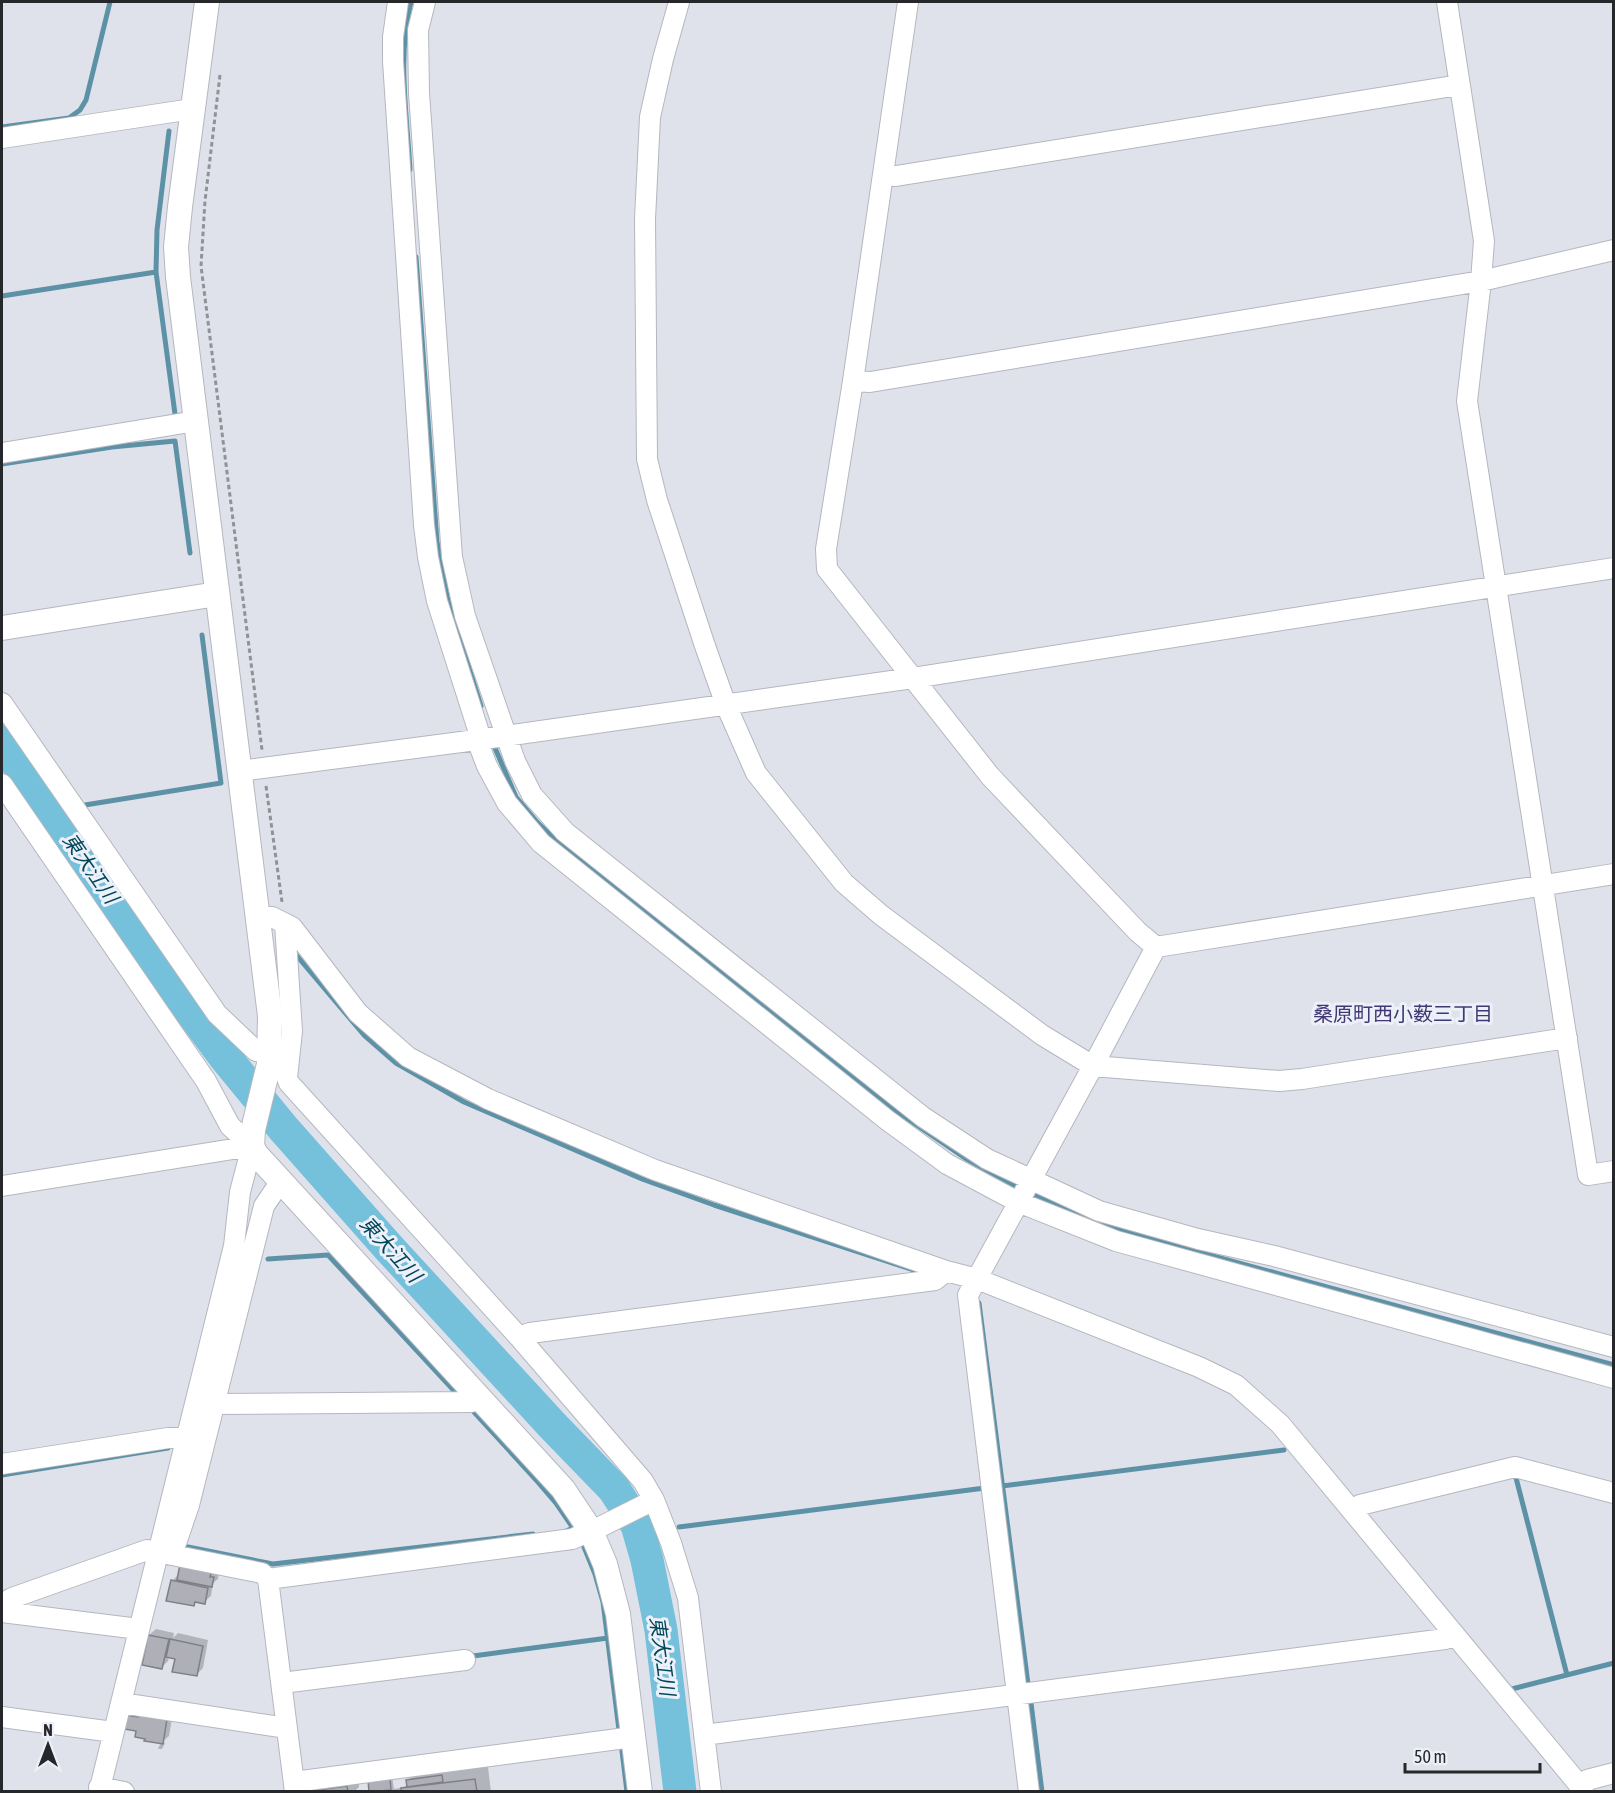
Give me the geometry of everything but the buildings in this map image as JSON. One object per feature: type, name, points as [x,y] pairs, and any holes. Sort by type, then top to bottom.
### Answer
[{"type":"street","points":[[165,1554],[187,1438],[234,1246],[240,1192],[269,1059],[270,1016],[178,277],[177,247],[192,109],[207,2]]},
{"type":"street","points":[[398,2],[393,37],[393,61],[428,557],[437,601],[490,738],[515,761],[532,795],[565,832],[923,1117],[987,1159],[1024,1191],[1116,1241],[1614,1378]]},
{"type":"street","points":[[425,2],[418,30],[419,93],[452,557],[490,738],[487,766],[507,803],[541,843],[887,1120],[947,1164],[1024,1191],[1198,1239],[1274,1256],[1614,1347]]},
{"type":"street","points":[[679,2],[650,117],[645,219],[647,459],[661,511],[705,646],[726,705],[756,773],[844,883],[881,915],[1042,1035],[1093,1066],[1279,1081],[1567,1038]]},
{"type":"street","points":[[908,2],[884,175],[826,549],[827,569],[990,776],[1138,932],[1156,947],[1614,874]]},
{"type":"street","points":[[1447,2],[1484,241],[1467,401],[1588,1174],[1614,1171]]},
{"type":"street","points":[[884,175],[896,176],[1459,85]]},
{"type":"street","points":[[2,138],[192,109]]},
{"type":"street","points":[[853,381],[870,382],[1481,281],[1614,250]]},
{"type":"street","points":[[2,453],[196,421]]},
{"type":"street","points":[[240,771],[913,678],[1614,567]]},
{"type":"street","points":[[2,628],[218,594]]},
{"type":"street","points":[[2,703],[217,1014],[256,1051],[269,1059]]},
{"type":"street","points":[[2,784],[206,1081],[230,1126],[253,1138]]},
{"type":"street","points":[[258,917],[272,917],[292,927],[358,1013],[408,1057],[488,1100],[655,1170],[977,1279],[1199,1367],[1236,1385],[1280,1424],[1581,1789],[1587,1780],[1614,1773]]},
{"type":"street","points":[[285,924],[292,1031],[287,1078],[289,1083],[519,1338],[643,1481],[671,1543],[688,1598],[711,1791]]},
{"type":"street","points":[[1029,1791],[968,1295],[1156,947]]},
{"type":"street","points":[[253,1138],[256,1154],[597,1529],[618,1614],[640,1791]]},
{"type":"street","points":[[2,1186],[253,1138]]},
{"type":"street","points":[[124,1791],[99,1789],[113,1732],[140,1629],[165,1554],[189,1505],[264,1206],[281,1181]]},
{"type":"street","points":[[519,1338],[530,1333],[935,1280],[946,1270]]},
{"type":"street","points":[[214,1404],[471,1402],[479,1397]]},
{"type":"street","points":[[2,1464],[168,1438],[187,1438]]},
{"type":"street","points":[[1353,1512],[1360,1505],[1515,1467],[1614,1493]]},
{"type":"street","points":[[268,1579],[572,1539],[651,1502]]},
{"type":"street","points":[[2,1604],[12,1598],[147,1550],[262,1573],[268,1579],[295,1787],[633,1737]]},
{"type":"street","points":[[2,1612],[140,1629]]},
{"type":"street","points":[[704,1735],[1445,1639],[1454,1635]]},
{"type":"street","points":[[282,1683],[465,1660]]},
{"type":"street","points":[[121,1703],[287,1728]]},
{"type":"street","points":[[2,1718],[113,1732]]},
{"type":"path","points":[[221,72],[205,201],[201,266],[285,924]]},
{"type":"waterway","points":[[2,127],[69,118],[80,110],[86,100],[110,2]]},
{"type":"waterway","points":[[410,170],[404,64],[411,2]]},
{"type":"waterway","points":[[169,131],[157,230],[156,272],[175,414]]},
{"type":"waterway","points":[[416,257],[437,542],[448,601],[481,706]]},
{"type":"waterway","points":[[2,296],[156,272]]},
{"type":"waterway","points":[[2,464],[112,447],[175,441],[190,553]]},
{"type":"waterway","points":[[85,805],[221,783],[202,635]]},
{"type":"waterway","name":"東大江川","points":[[2,741],[163,974],[224,1056],[283,1128],[389,1248],[614,1489],[637,1525],[647,1560],[661,1630],[680,1792]]},
{"type":"waterway","points":[[492,741],[516,797],[559,843],[899,1113],[965,1158],[1020,1189]]},
{"type":"waterway","points":[[297,956],[364,1035],[396,1063],[464,1102],[642,1179],[714,1205],[917,1271]]},
{"type":"waterway","points":[[1028,1193],[1125,1232],[1614,1365]]},
{"type":"waterway","points":[[268,1259],[328,1255],[459,1396]]},
{"type":"waterway","points":[[979,1303],[1028,1684]]},
{"type":"waterway","points":[[474,1412],[556,1503],[573,1528],[566,1531]]},
{"type":"waterway","points":[[2,1475],[168,1448]]},
{"type":"waterway","points":[[1002,1486],[1284,1450]]},
{"type":"waterway","points":[[1515,1474],[1567,1675]]},
{"type":"waterway","points":[[679,1527],[985,1488]]},
{"type":"waterway","points":[[188,1547],[273,1564],[533,1534]]},
{"type":"waterway","points":[[584,1547],[603,1602],[619,1730]]},
{"type":"waterway","points":[[473,1656],[608,1638]]},
{"type":"waterway","points":[[1512,1689],[1614,1663]]},
{"type":"waterway","points":[[1031,1703],[1042,1792]]},
{"type":"waterway","points":[[622,1751],[627,1792]]},
{"type":"district","name":"桑原町西小薮三丁目","points":[[1403,1013]]}]
